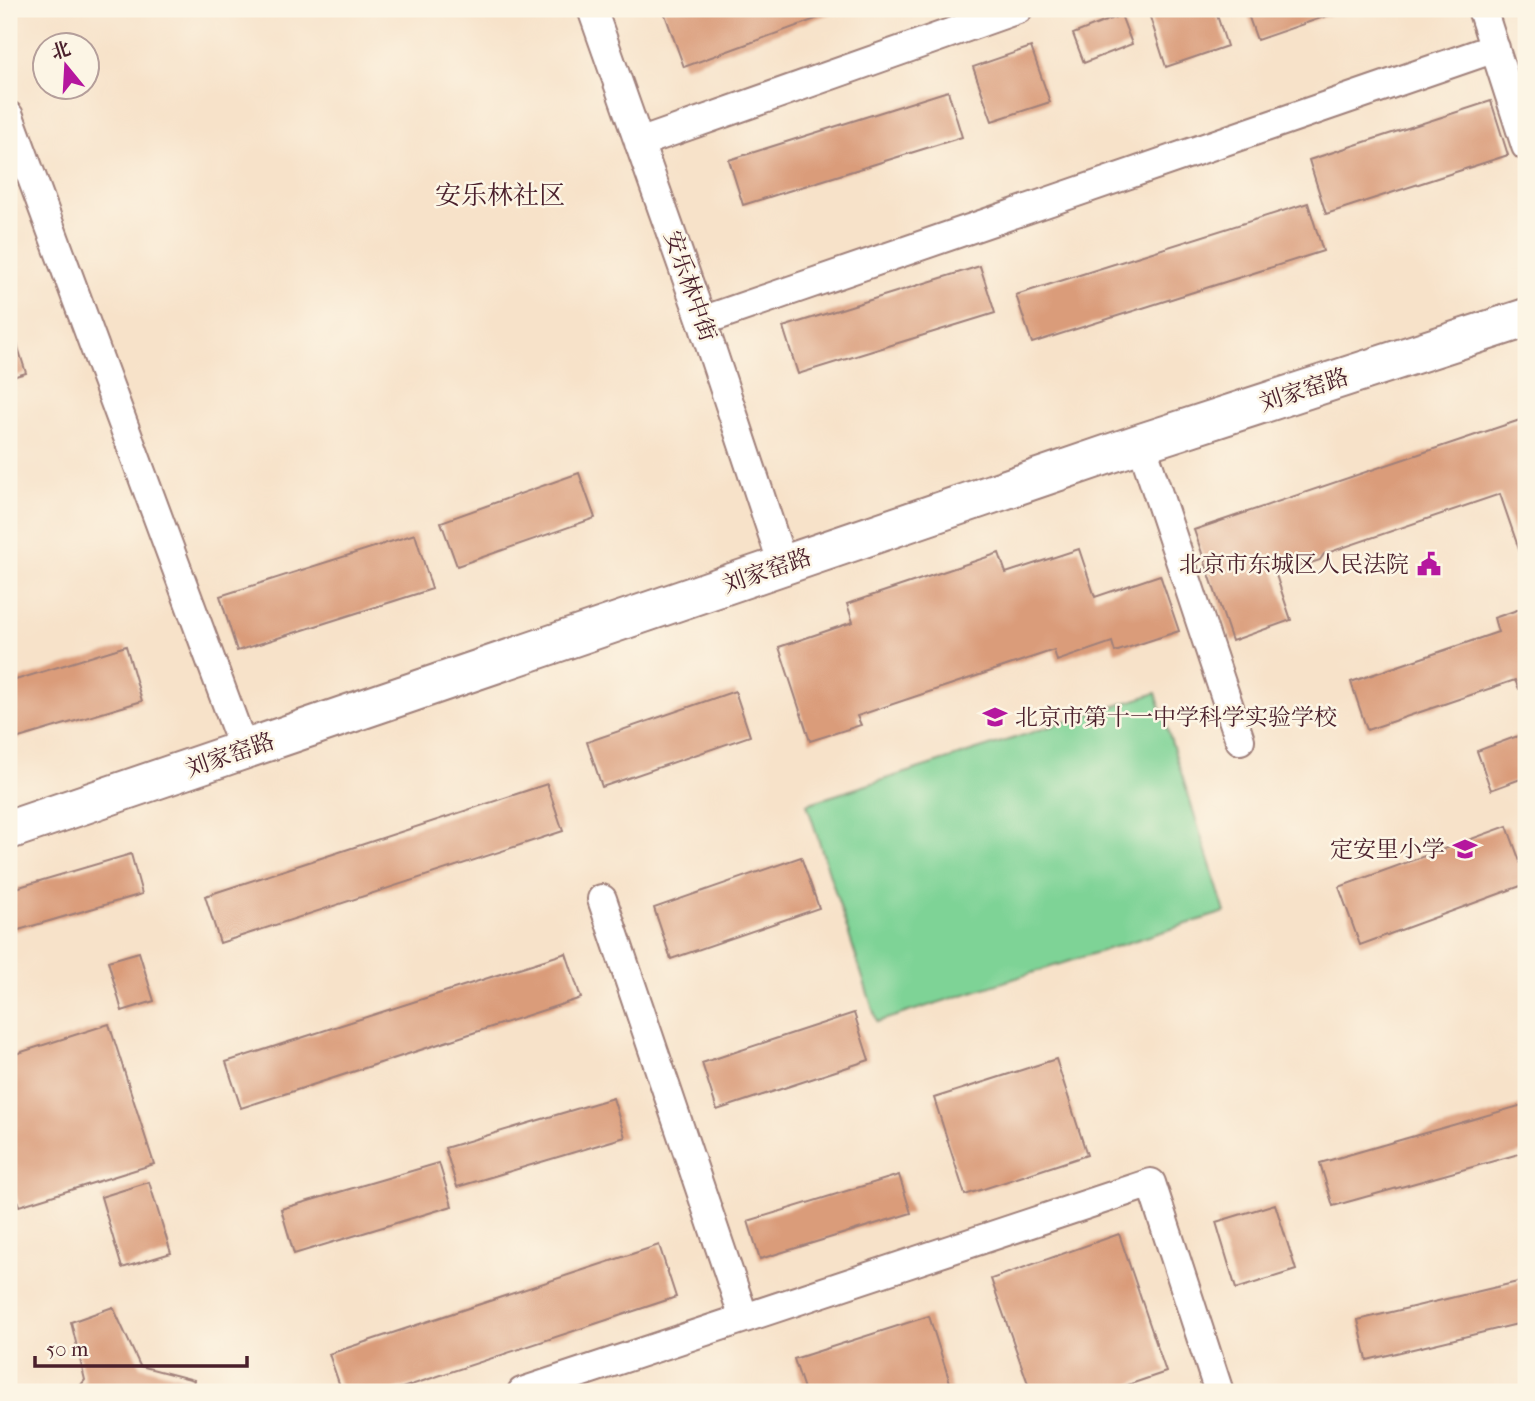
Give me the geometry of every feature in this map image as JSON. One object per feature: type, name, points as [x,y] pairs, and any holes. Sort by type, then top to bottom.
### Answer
[{"type":"street","name":"安乐林中街","points":[[592,9],[702,321],[783,565]]},
{"type":"street","points":[[639,143],[1018,9]]},
{"type":"street","points":[[1482,9],[1526,146]]},
{"type":"street","points":[[702,321],[1495,48]]},
{"type":"street","points":[[9,116],[244,750]]},
{"type":"street","name":"刘家窑路","points":[[9,830],[1141,443],[1526,318]]},
{"type":"street","points":[[1141,443],[1240,740]]},
{"type":"street","points":[[602,899],[744,1318]]},
{"type":"street","points":[[522,1392],[1151,1183],[1219,1392]]},
{"type":"green space","points":[[1156,693],[1225,912],[877,1022],[807,804]]},
{"type":"building","points":[[663,9],[843,9],[684,67]]},
{"type":"building","points":[[1165,9],[1215,9],[1227,46],[1166,67],[1149,14]]},
{"type":"building","points":[[1246,9],[1347,9],[1257,40]]},
{"type":"building","points":[[1121,15],[1132,44],[1084,63],[1073,34]]},
{"type":"building","points":[[1031,47],[1050,102],[992,121],[973,67]]},
{"type":"building","points":[[948,91],[962,137],[743,205],[729,160]]},
{"type":"building","points":[[1491,101],[1508,155],[1326,214],[1309,160]]},
{"type":"building","points":[[1308,203],[1323,251],[1032,343],[1016,295]]},
{"type":"building","points":[[980,266],[995,313],[798,374],[783,327]]},
{"type":"building","points":[[9,325],[26,373],[9,378]]},
{"type":"building","points":[[1526,418],[1526,570],[1500,494],[1324,554],[1320,560],[1299,567],[1292,563],[1274,569],[1291,620],[1232,641],[1194,530]]},
{"type":"building","points":[[579,473],[595,518],[457,566],[441,522]]},
{"type":"building","points":[[415,534],[432,589],[237,651],[220,596]]},
{"type":"building","points":[[1079,549],[1095,597],[1160,575],[1179,631],[1115,652],[1112,642],[1057,661],[1054,650],[857,716],[861,725],[810,741],[779,647],[853,622],[847,604],[999,553],[1006,573]]},
{"type":"building","points":[[1526,607],[1526,686],[1519,689],[1515,680],[1367,730],[1351,682],[1498,632],[1494,618]]},
{"type":"building","points":[[126,646],[142,701],[9,741],[9,682]]},
{"type":"building","points":[[735,691],[750,736],[602,787],[587,742]]},
{"type":"building","points":[[1526,733],[1526,777],[1491,790],[1477,751]]},
{"type":"building","points":[[547,784],[563,831],[220,943],[205,896]]},
{"type":"building","points":[[1507,826],[1526,884],[1360,945],[1339,887]]},
{"type":"building","points":[[131,854],[142,894],[15,931],[9,909],[9,890]]},
{"type":"building","points":[[801,857],[819,908],[671,959],[654,908]]},
{"type":"building","points":[[139,952],[154,1001],[122,1011],[108,961]]},
{"type":"building","points":[[566,953],[581,998],[241,1108],[226,1062]]},
{"type":"building","points":[[854,1013],[869,1060],[717,1110],[702,1063]]},
{"type":"building","points":[[109,1024],[154,1164],[19,1206],[9,1174],[9,1056]]},
{"type":"building","points":[[1056,1059],[1087,1155],[965,1195],[934,1098]]},
{"type":"building","points":[[613,1098],[625,1137],[457,1187],[445,1148]]},
{"type":"building","points":[[1526,1104],[1526,1152],[1333,1206],[1320,1163]]},
{"type":"building","points":[[439,1163],[452,1206],[294,1254],[281,1209]]},
{"type":"building","points":[[899,1175],[911,1213],[760,1259],[748,1221]]},
{"type":"building","points":[[149,1182],[171,1253],[122,1268],[101,1197]]},
{"type":"building","points":[[1275,1204],[1296,1270],[1236,1289],[1216,1222]]},
{"type":"building","points":[[1119,1234],[1166,1372],[1107,1392],[1031,1392],[991,1279]]},
{"type":"building","points":[[659,1245],[676,1297],[390,1392],[342,1392],[329,1354]]},
{"type":"building","points":[[1526,1280],[1526,1322],[1367,1360],[1358,1320]]},
{"type":"building","points":[[113,1307],[140,1366],[194,1380],[191,1392],[75,1392],[85,1380],[71,1322]]},
{"type":"building","points":[[929,1316],[953,1392],[805,1392],[794,1359]]},
{"type":"place","name":"北京市东城区人民法院","points":[[1429,564]]},
{"type":"place","name":"北京市第十一中学科学实验学校","points":[[995,717]]},
{"type":"place","name":"定安里小学","points":[[1465,849]]},
{"type":"district","name":"安乐林社区","points":[[500,195]]}]
